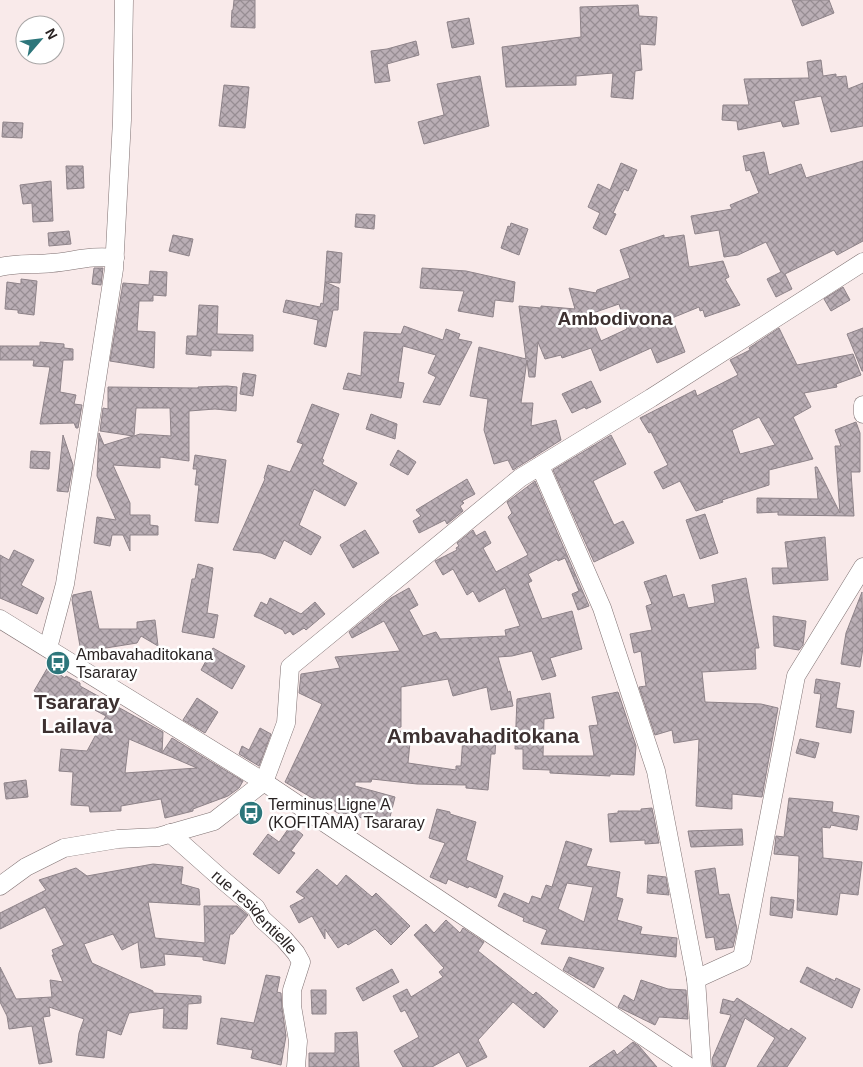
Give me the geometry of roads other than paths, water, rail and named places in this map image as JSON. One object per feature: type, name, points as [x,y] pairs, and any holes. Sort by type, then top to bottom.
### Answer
[{"type":"street","points":[[48,648],[65,584],[115,258],[122,120],[124,0]]},
{"type":"street","points":[[0,267],[19,264],[52,263],[98,256],[115,258]]},
{"type":"street","points":[[0,886],[26,867],[64,848],[118,839],[158,837],[214,821],[264,782],[286,723],[290,668],[520,478],[651,398],[863,262]]},
{"type":"street","points":[[863,405],[863,414]]},
{"type":"street","points":[[540,466],[602,608],[656,771],[696,979],[702,1067]]},
{"type":"street","points":[[696,979],[742,958],[796,676],[863,567]]},
{"type":"street","points":[[0,619],[264,782],[689,1067]]},
{"type":"street","name":"rue residentielle","points":[[170,833],[256,908],[262,918],[296,952],[301,962],[292,990],[292,1006],[298,1041],[296,1067]]},
{"type":"place","name":"Ambavahaditokana Tsararay","points":[[58,663]]},
{"type":"place","name":"Terminus Ligne A (KOFITAMA) Tsararay","points":[[251,813]]},
{"type":"district","name":"Ambodivona","points":[[615,318]]},
{"type":"district","name":"Tsararay Lailava","points":[[77,714]]},
{"type":"district","name":"Ambavahaditokana","points":[[483,736]]}]
